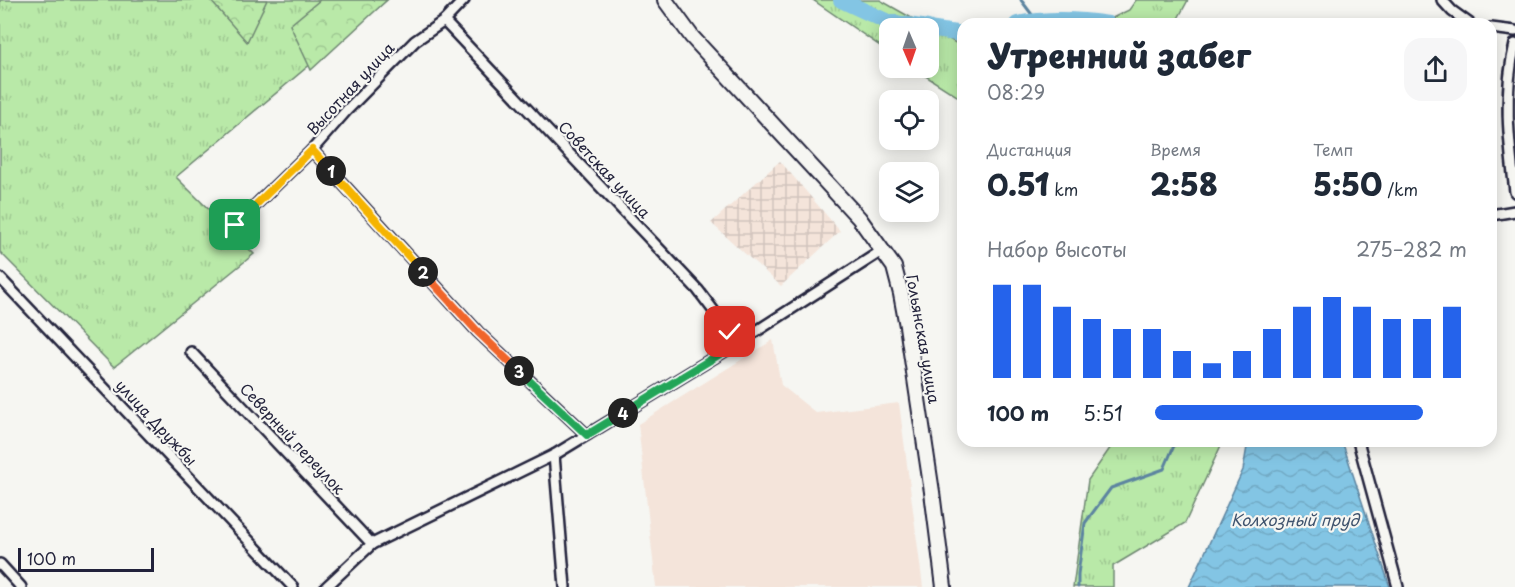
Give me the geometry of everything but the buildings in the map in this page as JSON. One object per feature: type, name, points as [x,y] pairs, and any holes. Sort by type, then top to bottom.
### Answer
[{"type":"main road","name":"Гольянская улица","points":[[665,0],[692,38],[859,218],[894,267],[907,326],[944,587]]},
{"type":"street","name":"Высотная улица","points":[[235,225],[312,150],[415,41],[444,21],[464,0]]},
{"type":"street","points":[[1442,0],[1462,18]]},
{"type":"street","name":"Советская улица","points":[[444,21],[698,290],[738,343]]},
{"type":"street","points":[[1497,29],[1515,32]]},
{"type":"street","points":[[1515,44],[1507,87],[1515,192]]},
{"type":"street","points":[[312,150],[478,332],[587,435]]},
{"type":"street","points":[[1497,214],[1515,211]]},
{"type":"street","points":[[326,587],[372,544],[554,455],[738,343],[883,250]]},
{"type":"street","name":"улица Дружбы","points":[[0,278],[293,587]]},
{"type":"street","name":"Северный переулок","points":[[191,352],[372,544]]},
{"type":"street","points":[[1361,447],[1398,587]]},
{"type":"street","points":[[554,455],[565,587]]},
{"type":"street","points":[[0,564],[21,587]]},
{"type":"shaded area","points":[[780,161],[840,231],[781,286],[711,223]]},
{"type":"shaded area","points":[[773,340],[781,385],[816,413],[899,403],[923,587],[656,587],[638,424]]},
{"type":"green space","points":[[0,0],[387,0],[176,177],[254,254],[114,367],[0,252]]},
{"type":"green space","points":[[210,0],[267,0],[247,42]]},
{"type":"green space","points":[[320,0],[387,0],[311,70],[290,25]]},
{"type":"green space","points":[[813,0],[880,0],[912,18],[879,18],[879,45]]},
{"type":"green space","points":[[1136,0],[1188,0],[1178,18],[1112,18],[1129,10]]},
{"type":"green space","points":[[939,33],[957,44],[957,96],[929,78],[939,78]]},
{"type":"green space","points":[[1111,447],[1220,447],[1185,523],[1113,566],[1113,587],[1073,587],[1088,480]]},
{"type":"water","name":"Колхозный пруд","points":[[1247,447],[1344,447],[1390,587],[1189,587],[1243,470]]},
{"type":"waterway","points":[[841,0],[879,18]]},
{"type":"waterway","points":[[1021,0],[1034,18]]},
{"type":"waterway","points":[[939,31],[957,33]]},
{"type":"waterway","points":[[1078,587],[1085,523],[1111,488],[1164,469],[1173,447]]},
{"type":"route","points":[[235,225],[312,150],[478,332],[587,435],[738,343],[730,332]]}]
